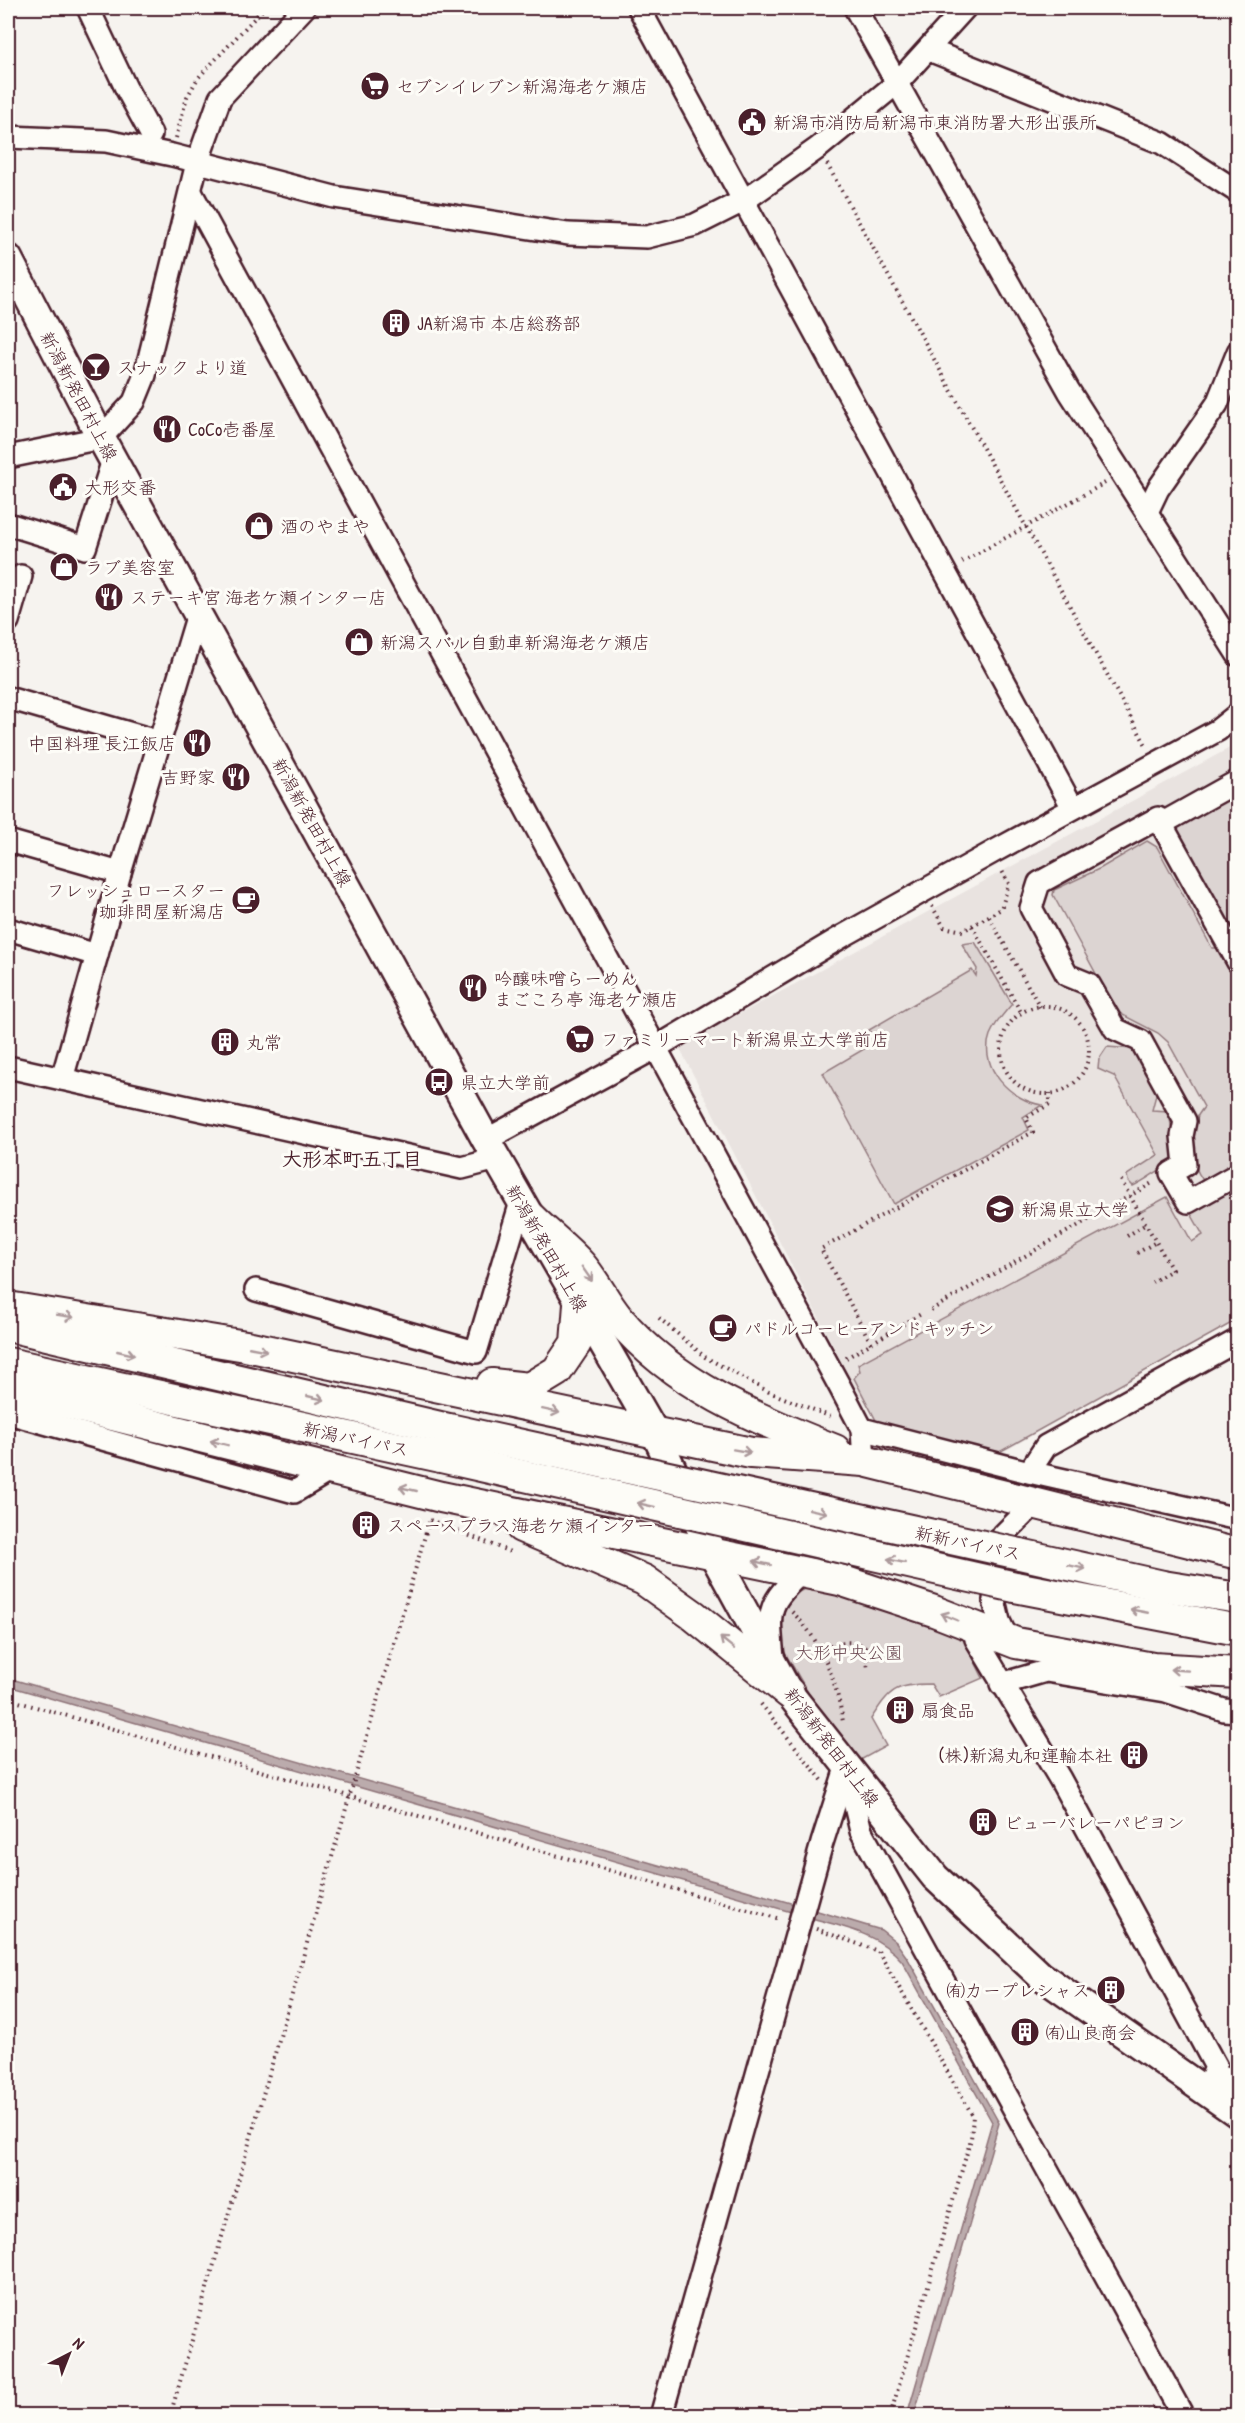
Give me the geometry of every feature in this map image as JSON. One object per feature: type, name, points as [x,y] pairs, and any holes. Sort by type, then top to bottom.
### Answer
[{"type":"highway","points":[[526,1210],[581,1265],[618,1318],[657,1355],[702,1389],[756,1419],[864,1461],[1238,1554]]},
{"type":"highway","points":[[293,1356],[530,1388],[557,1371],[576,1343],[579,1304]]},
{"type":"highway","points":[[8,1307],[293,1356],[448,1387],[656,1435],[751,1453],[864,1461]]},
{"type":"highway","name":"新潟バイパス","points":[[8,1326],[699,1485]]},
{"type":"highway","name":"新潟バイパス","points":[[8,1363],[441,1457],[703,1518]]},
{"type":"highway","points":[[8,1389],[329,1471],[450,1499],[840,1580],[934,1611],[995,1635],[1153,1668],[1238,1673]]},
{"type":"highway","name":"新新バイパス","points":[[699,1485],[1163,1586],[1238,1598]]},
{"type":"highway","points":[[450,1499],[644,1580],[693,1615],[789,1693]]},
{"type":"highway","name":"新新バイパス","points":[[703,1518],[1015,1587],[1238,1630]]},
{"type":"main road","name":"新潟新発田村上線","points":[[8,258],[107,449],[492,1150],[656,1435],[712,1552],[789,1693],[935,1877],[1040,1975],[1222,2103]]},
{"type":"street","points":[[88,8],[151,134]]},
{"type":"street","points":[[8,524],[85,548],[107,449],[134,402],[145,375],[192,194],[197,163],[220,98],[304,8]]},
{"type":"street","points":[[639,8],[745,200],[778,269],[1073,808]]},
{"type":"street","points":[[855,8],[1069,391],[1238,655]]},
{"type":"street","points":[[8,138],[106,141],[172,155],[334,197],[568,234],[647,237],[695,225],[745,200],[818,148],[897,83],[965,8]]},
{"type":"street","points":[[929,50],[1128,132],[1162,143],[1238,192]]},
{"type":"street","points":[[192,194],[830,1368],[862,1429],[864,1461]]},
{"type":"street","points":[[1147,512],[1158,489],[1217,404],[1238,352]]},
{"type":"street","points":[[8,457],[107,449]]},
{"type":"street","points":[[8,621],[21,576]]},
{"type":"street","points":[[62,1079],[120,873],[198,614]]},
{"type":"street","points":[[8,698],[160,742]]},
{"type":"street","points":[[8,1067],[462,1168],[657,1047],[843,936],[1073,808],[1156,765],[1218,730],[1238,714]]},
{"type":"street","points":[[1161,824],[1238,781]]},
{"type":"street","points":[[1238,962],[1158,818],[1039,884],[1031,908],[1067,975],[1089,984],[1115,1029],[1142,1041],[1185,1121],[1182,1136],[1185,1165],[1172,1173],[1188,1202],[1238,1174]]},
{"type":"street","points":[[8,841],[120,873]]},
{"type":"street","points":[[8,928],[97,955]]},
{"type":"street","points":[[256,1290],[476,1352],[526,1210]]},
{"type":"street","points":[[1029,1472],[1046,1446],[1238,1340]]},
{"type":"street","points":[[8,1413],[294,1492],[329,1471]]},
{"type":"street","points":[[862,1429],[1029,1472],[1238,1519]]},
{"type":"street","points":[[1035,1503],[1003,1535],[994,1600],[999,1621],[995,1635],[976,1639],[1000,1684],[1060,1779],[1216,2067],[1222,2103],[1238,2128]]},
{"type":"street","points":[[773,1664],[769,1614],[783,1588],[802,1572]]},
{"type":"street","points":[[1000,1684],[1046,1671],[1166,1690],[1224,1710],[1238,1711]]},
{"type":"street","points":[[661,2415],[846,1767]]},
{"type":"street","points":[[846,1767],[861,1831],[1183,2415]]},
{"type":"street","points":[[1222,2103],[1238,2074]]},
{"type":"path","points":[[172,155],[187,97],[198,78],[264,8]]},
{"type":"path","points":[[818,148],[1156,765]]},
{"type":"path","points":[[944,572],[1122,474]]},
{"type":"path","points":[[924,892],[944,927],[963,931],[972,927],[1002,909],[1009,884],[993,852]]},
{"type":"path","points":[[989,917],[1040,1006]]},
{"type":"path","points":[[972,927],[1021,1012]]},
{"type":"path","points":[[1040,1006],[1051,1006],[1072,1016],[1085,1032],[1089,1046],[1083,1072],[1068,1087],[1050,1093],[1035,1093],[1022,1088],[1011,1078],[1004,1066],[1000,1051],[1003,1036],[1010,1023],[1021,1012],[1040,1006]]},
{"type":"path","points":[[871,1343],[821,1249],[1033,1132],[1026,1118],[1050,1104],[1050,1093]]},
{"type":"path","points":[[931,1310],[1172,1173]]},
{"type":"path","points":[[1121,1180],[1172,1270],[1152,1282]]},
{"type":"path","points":[[1127,1236],[1146,1224]]},
{"type":"path","points":[[1137,1253],[1156,1242]]},
{"type":"path","points":[[830,1368],[921,1314]]},
{"type":"path","points":[[659,1318],[705,1357],[770,1392],[862,1429]]},
{"type":"path","points":[[170,2415],[429,1522]]},
{"type":"path","points":[[776,1601],[801,1621],[819,1650],[834,1678],[843,1724]]},
{"type":"path","points":[[819,1650],[829,1645],[856,1642],[865,1647],[868,1668]]},
{"type":"path","points":[[8,1699],[802,1915],[878,1951],[973,2116],[971,2139],[890,2415]]},
{"type":"shaded area","name":"新潟県立大学","points":[[1237,744],[1237,1320],[1001,1453],[879,1426],[851,1380],[679,1047]]},
{"type":"shaded area","points":[[8,1678],[801,1906],[881,1930],[896,1942],[908,1959],[999,2123],[914,2415],[907,2415],[992,2122],[902,1961],[880,1942],[854,1930],[8,1686]]},
{"type":"green space","points":[[1237,790],[1237,949],[1174,828]]},
{"type":"green space","points":[[1147,841],[1157,847],[1212,948],[1221,948],[1237,969],[1237,1171],[1204,1182],[1192,1154],[1191,1135],[1204,1107],[1168,1042],[1158,1033],[1117,1012],[1053,895],[1054,890],[1101,868]]},
{"type":"green space","points":[[975,942],[1012,1004],[997,1022],[990,1035],[989,1059],[993,1071],[1009,1090],[1031,1102],[1042,1105],[1023,1117],[1029,1130],[894,1204],[823,1073],[876,1042],[869,1030],[972,970],[976,976],[977,969],[962,944]]},
{"type":"green space","points":[[1107,1047],[1134,1049],[1157,1091],[1152,1110],[1169,1111],[1176,1162],[1133,1186],[1128,1181],[1127,1175],[1158,1155],[1114,1076],[1098,1069],[1099,1059]]},
{"type":"green space","points":[[1237,1185],[1237,1320],[994,1455],[879,1426],[854,1378],[860,1371],[858,1364],[1167,1197],[1192,1242],[1203,1235],[1190,1212]]},
{"type":"green space","name":"大形中央公園","points":[[819,1586],[960,1632],[983,1678],[939,1697],[931,1684],[909,1685],[894,1691],[883,1701],[871,1719],[886,1746],[855,1763],[824,1717],[783,1648],[779,1623],[784,1605],[797,1593]]},
{"type":"place","name":"セブンイレブン新潟海老ケ瀬店","points":[[375,86]]},
{"type":"place","name":"新潟市消防局新潟市東消防署大形出張所","points":[[752,122]]},
{"type":"place","name":"JA新潟市 本店総務部","points":[[396,323]]},
{"type":"place","name":"スナック より道","points":[[96,367]]},
{"type":"place","name":"CoCo壱番屋","points":[[167,429]]},
{"type":"place","name":"大形交番","points":[[63,487]]},
{"type":"place","name":"酒のやまや","points":[[259,526]]},
{"type":"place","name":"ラブ美容室","points":[[64,567]]},
{"type":"place","name":"ステーキ宮 海老ケ瀬インター店","points":[[109,597]]},
{"type":"place","name":"新潟スバル自動車新潟海老ケ瀬店","points":[[359,642]]},
{"type":"place","name":"中国料理 長江飯店","points":[[197,743]]},
{"type":"place","name":"吉野家","points":[[236,777]]},
{"type":"place","name":"フレッシュロースター 珈琲問屋新潟店","points":[[246,900]]},
{"type":"place","name":"吟醸味噌らーめん まごころ亭 海老ケ瀬店","points":[[473,988]]},
{"type":"place","name":"ファミリーマート新潟県立大学前店","points":[[580,1039]]},
{"type":"place","name":"丸常","points":[[225,1042]]},
{"type":"place","name":"県立大学前","points":[[439,1082]]},
{"type":"place","name":"新潟県立大学","points":[[1000,1209]]},
{"type":"place","name":"パドルコーヒーアンドキッチン","points":[[723,1328]]},
{"type":"place","name":"スペースプラス海老ケ瀬インター","points":[[366,1525]]},
{"type":"place","name":"扇食品","points":[[900,1710]]},
{"type":"place","name":"(株)新潟丸和運輸本社","points":[[1134,1755]]},
{"type":"place","name":"ビューバレーパピヨン","points":[[983,1822]]},
{"type":"place","name":"㈲カープレシャス","points":[[1111,1990]]},
{"type":"place","name":"㈲山良商会","points":[[1025,2032]]},
{"type":"district","name":"大形本町五丁目","points":[[352,1158]]}]
